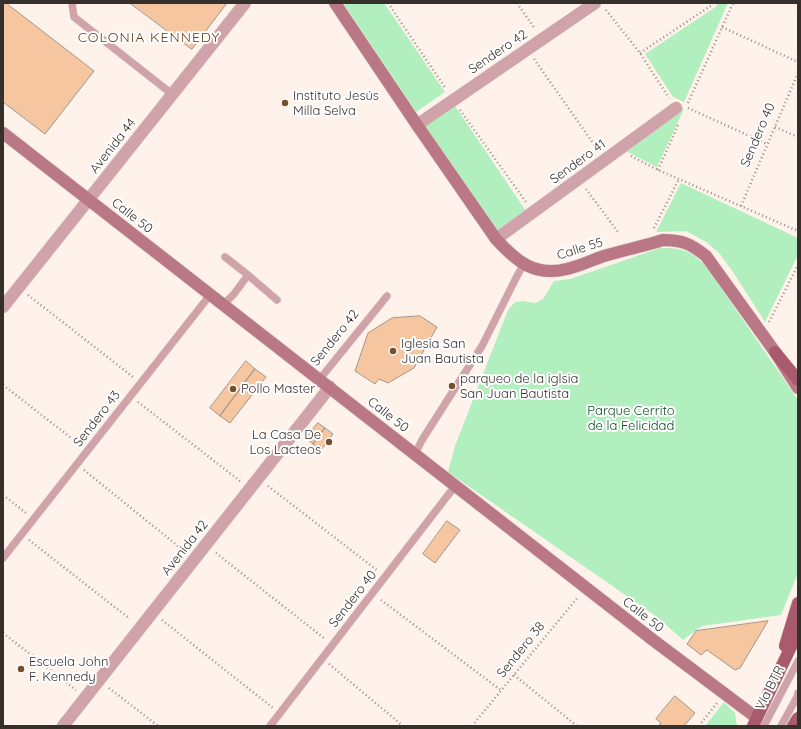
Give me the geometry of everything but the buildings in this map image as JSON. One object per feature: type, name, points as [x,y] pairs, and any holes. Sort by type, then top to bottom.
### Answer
[{"type":"main road","points":[[775,352],[798,380]]},
{"type":"main road","points":[[758,723],[773,684],[797,605]]},
{"type":"main road","points":[[773,684],[798,632]]},
{"type":"main road","points":[[793,726],[798,718]]},
{"type":"street","name":"Avenida 44","points":[[3,307],[245,3]]},
{"type":"street","name":"Calle 55","points":[[336,3],[417,125],[496,239],[509,253],[524,264],[536,270],[551,272],[568,269],[604,256],[663,240],[683,242],[695,247],[706,256],[775,352],[798,388]]},
{"type":"street","name":"Sendero 42","points":[[417,125],[595,3]]},
{"type":"street","name":"Sendero 41","points":[[496,239],[618,150],[681,108]]},
{"type":"street","name":"Calle 50","points":[[3,133],[677,658],[758,723]]},
{"type":"street","name":"Avenida 42","points":[[63,726],[330,388]]},
{"type":"lane","points":[[72,3],[74,17],[172,94]]},
{"type":"lane","points":[[225,258],[278,300]]},
{"type":"lane","points":[[415,454],[422,440],[482,346],[524,264]]},
{"type":"lane","points":[[223,304],[234,294],[248,275]]},
{"type":"lane","name":"Sendero 43","points":[[3,558],[210,295]]},
{"type":"lane","name":"Sendero 42","points":[[319,380],[387,296]]},
{"type":"lane","name":"Sendero 40","points":[[270,726],[456,486]]},
{"type":"lane","name":"Vía BTR","points":[[758,723],[798,661]]},
{"type":"lane","name":"Vía BTR","points":[[781,726],[798,695]]},
{"type":"path","points":[[517,3],[542,40]]},
{"type":"path","points":[[640,53],[712,5],[711,3]]},
{"type":"path","points":[[681,108],[733,3]]},
{"type":"path","points":[[606,9],[681,108],[768,144]]},
{"type":"path","points":[[722,27],[798,62]]},
{"type":"path","points":[[528,49],[605,160]]},
{"type":"path","name":"Sendero 40","points":[[741,206],[798,73]]},
{"type":"path","points":[[658,170],[680,121]]},
{"type":"path","points":[[775,126],[798,137]]},
{"type":"path","points":[[618,150],[658,170],[798,231]]},
{"type":"path","points":[[579,179],[618,232]]},
{"type":"path","points":[[646,245],[679,179]]},
{"type":"path","points":[[763,336],[798,265]]},
{"type":"path","points":[[18,288],[141,383]]},
{"type":"path","points":[[3,385],[88,451]]},
{"type":"path","points":[[131,396],[250,488]]},
{"type":"path","points":[[77,464],[194,559]]},
{"type":"path","points":[[258,479],[385,577]]},
{"type":"path","points":[[3,495],[34,519]]},
{"type":"path","points":[[22,534],[140,628]]},
{"type":"path","points":[[206,545],[333,645]]},
{"type":"path","name":"Sendero 38","points":[[472,726],[586,588]]},
{"type":"path","points":[[373,593],[502,690]]},
{"type":"path","points":[[152,613],[280,713]]},
{"type":"path","points":[[3,633],[86,698]]},
{"type":"path","points":[[322,659],[403,726]]},
{"type":"path","points":[[514,675],[577,726]]},
{"type":"path","points":[[99,680],[158,726]]},
{"type":"path","points":[[699,726],[716,705]]},
{"type":"green space","points":[[343,3],[384,3],[445,92],[416,112]]},
{"type":"green space","points":[[716,3],[728,3],[684,102],[673,97],[645,54],[717,6]]},
{"type":"green space","points":[[451,100],[526,211],[496,231],[421,120]]},
{"type":"green space","points":[[674,103],[684,109],[657,167],[622,149]]},
{"type":"green space","points":[[681,183],[798,238],[798,255],[765,322],[720,254],[706,242],[686,231],[656,232]]},
{"type":"green space","name":"Parque Cerrito de la Felicidad","points":[[660,248],[680,249],[695,256],[706,266],[798,400],[798,573],[781,615],[702,626],[683,640],[657,617],[448,472],[455,446],[508,310],[515,302],[524,301],[535,303],[543,299],[554,281],[570,279]]},
{"type":"green space","points":[[724,702],[735,713],[737,726],[705,726]]},
{"type":"place","name":"Instituto Jesús Milla Selva","points":[[285,103]]},
{"type":"place","name":"Iglesia San Juan Bautista","points":[[393,351]]},
{"type":"place","name":"parqueo de la iglsia San Juan Bautista","points":[[452,386]]},
{"type":"place","name":"Pollo Master","points":[[233,389]]},
{"type":"place","name":"La Casa De Los Lacteos","points":[[329,442]]},
{"type":"place","name":"Escuela John F. Kennedy","points":[[21,669]]},
{"type":"district","name":"COLONIA KENNEDY","points":[[149,38]]}]
